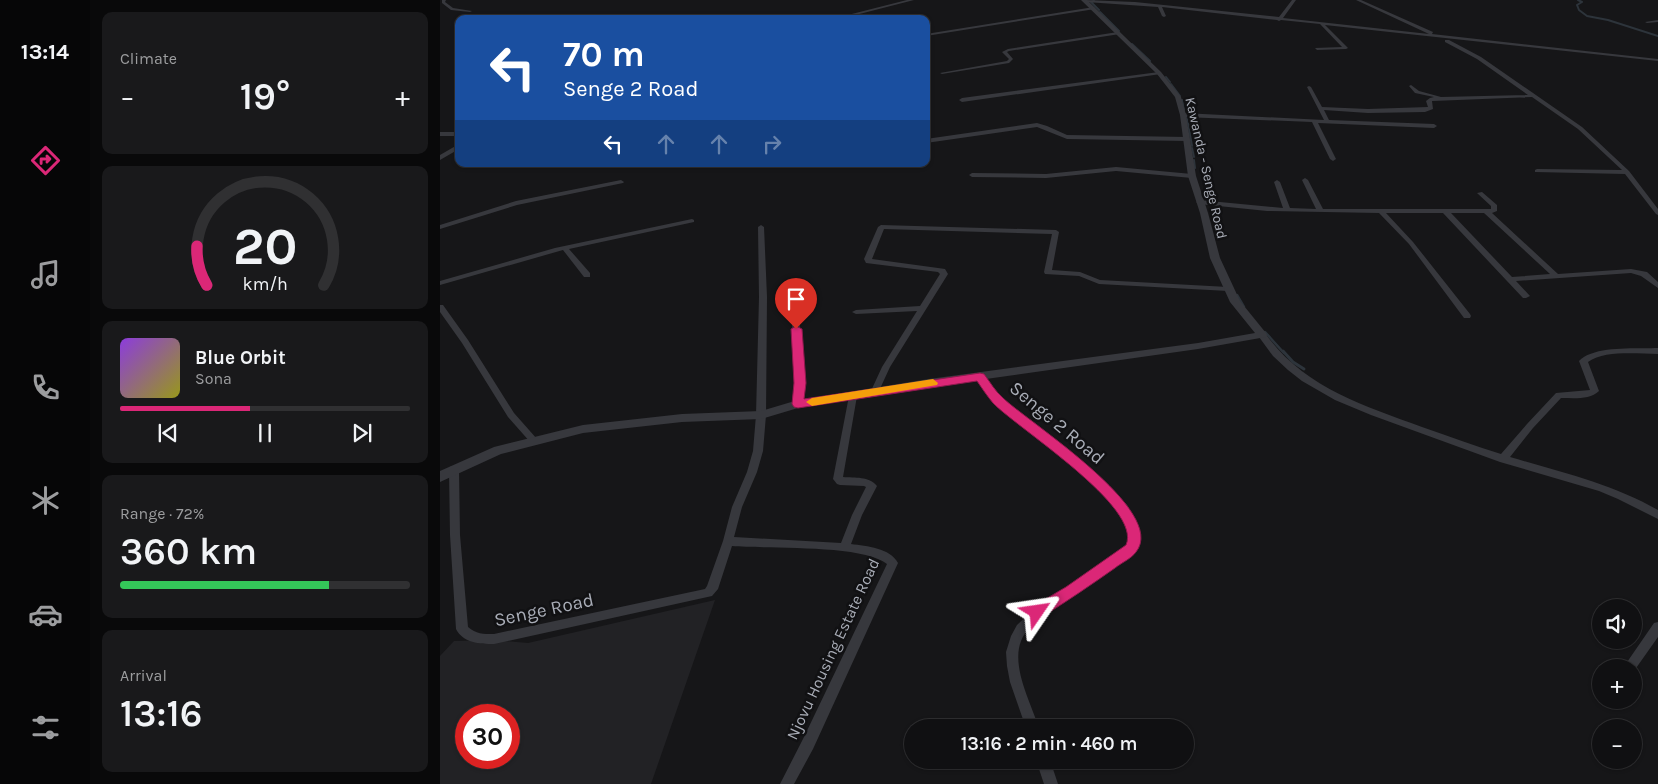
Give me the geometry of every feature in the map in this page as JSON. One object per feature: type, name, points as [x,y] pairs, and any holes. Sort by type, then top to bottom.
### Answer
[{"type":"street","points":[[444,0],[443,2],[452,9],[470,10]]},
{"type":"street","points":[[850,15],[912,0]]},
{"type":"street","points":[[1087,0],[1160,6],[1439,38],[1658,60]]},
{"type":"street","name":"Kawanda - Senge Road","points":[[1087,0],[1159,73],[1178,97],[1183,115],[1192,176],[1204,213],[1215,258],[1235,302],[1262,335]]},
{"type":"street","points":[[1279,20],[1294,0]]},
{"type":"street","points":[[1358,0],[1479,58],[1580,128],[1627,172],[1644,197],[1658,213]]},
{"type":"street","points":[[1160,6],[1164,16]]},
{"type":"street","points":[[930,35],[1094,8]]},
{"type":"street","points":[[1647,22],[1658,21]]},
{"type":"street","points":[[1317,49],[1346,48],[1322,24]]},
{"type":"street","points":[[942,73],[1008,62],[1011,59],[1004,52],[1008,50],[1118,33]]},
{"type":"street","points":[[962,100],[1159,73]]},
{"type":"street","points":[[1411,86],[1414,91],[1435,95],[1441,99]]},
{"type":"street","points":[[1309,87],[1328,122]]},
{"type":"street","points":[[1321,108],[1368,111],[1425,110],[1431,108],[1429,100],[1532,96]]},
{"type":"street","points":[[1183,115],[1434,126]]},
{"type":"street","points":[[1315,122],[1333,159]]},
{"type":"street","points":[[930,140],[1037,125],[1044,126],[1058,135],[1067,137],[1187,139]]},
{"type":"street","points":[[440,134],[455,134]]},
{"type":"street","points":[[440,158],[455,148]]},
{"type":"street","points":[[972,175],[1046,176],[1116,168],[1192,176]]},
{"type":"street","points":[[1537,171],[1627,172]]},
{"type":"street","points":[[1305,180],[1320,210]]},
{"type":"street","points":[[440,227],[516,203],[621,182]]},
{"type":"street","points":[[1277,182],[1287,209]]},
{"type":"street","points":[[1199,202],[1287,209],[1493,211],[1495,208],[1480,193]]},
{"type":"street","points":[[1381,211],[1411,244],[1467,316]]},
{"type":"street","points":[[1445,211],[1526,296]]},
{"type":"street","points":[[1486,212],[1556,276]]},
{"type":"street","points":[[440,283],[496,266],[564,249],[692,220]]},
{"type":"street","points":[[728,541],[737,507],[752,472],[758,451],[761,415],[762,297],[760,227]]},
{"type":"street","points":[[874,393],[886,367],[924,308],[944,272],[869,261],[868,259],[881,227],[1056,232],[1048,272],[1080,274],[1099,282],[1228,289]]},
{"type":"street","points":[[564,249],[587,276]]},
{"type":"street","points":[[1509,279],[1638,272],[1644,274],[1658,286]]},
{"type":"street","points":[[440,307],[465,342],[511,415],[534,441]]},
{"type":"street","points":[[856,312],[924,308]]},
{"type":"street","points":[[795,311],[800,383],[798,404]]},
{"type":"street","points":[[440,477],[498,450],[593,428],[682,418],[761,415],[798,404],[1205,345],[1262,335],[1278,357],[1301,375],[1333,395],[1374,413],[1503,459],[1622,496],[1658,515]]},
{"type":"street","points":[[1503,459],[1559,395],[1592,393],[1595,391],[1583,361],[1585,359],[1592,355],[1610,353],[1658,351]]},
{"type":"street","name":"Senge 2 Road","points":[[980,377],[998,400],[1100,483],[1124,509],[1135,541],[1131,549],[1078,587],[1037,612],[1028,620],[1015,641],[1013,666],[1030,719]]},
{"type":"street","points":[[845,547],[857,515],[872,486],[866,482],[840,481],[838,479],[853,396]]},
{"type":"street","name":"Senge Road","points":[[454,469],[455,535],[462,629],[470,636],[481,639],[515,636],[708,593],[712,589],[728,541]]},
{"type":"street","name":"Njovu Housing Estate Road","points":[[728,541],[745,544],[818,544],[845,547],[876,552],[891,559],[893,563],[787,784]]},
{"type":"street","points":[[1635,659],[1658,627]]},
{"type":"street","points":[[1047,769],[1051,784]]},
{"type":"shaded area","points":[[715,600],[651,784],[440,784],[440,656],[454,641],[494,640],[528,643]]},
{"type":"waterway","points":[[1578,0],[1582,2],[1577,5],[1579,10],[1587,16],[1608,20],[1658,36]]},
{"type":"waterway","points":[[1094,1],[1091,2],[1099,10]]},
{"type":"waterway","points":[[1100,12],[1119,31]]},
{"type":"waterway","points":[[1132,44],[1150,61]]},
{"type":"waterway","points":[[1166,77],[1170,82]]},
{"type":"waterway","points":[[1171,84],[1180,96]]},
{"type":"waterway","points":[[1182,100],[1184,110]]},
{"type":"waterway","points":[[1187,118],[1190,134]]},
{"type":"waterway","points":[[1190,135],[1192,146]]},
{"type":"waterway","points":[[1192,148],[1194,157]]},
{"type":"waterway","points":[[1194,160],[1195,168]]},
{"type":"waterway","points":[[1237,295],[1244,307]]},
{"type":"waterway","points":[[1265,332],[1284,353]]},
{"type":"waterway","points":[[1283,351],[1293,362],[1304,369]]},
{"type":"slow traffic","points":[[812,402],[933,383]]},
{"type":"route","points":[[796,329],[800,383],[798,404],[929,383],[980,377],[998,400],[1100,483],[1124,509],[1133,530],[1135,541],[1131,549],[1122,557],[1037,612]]}]
